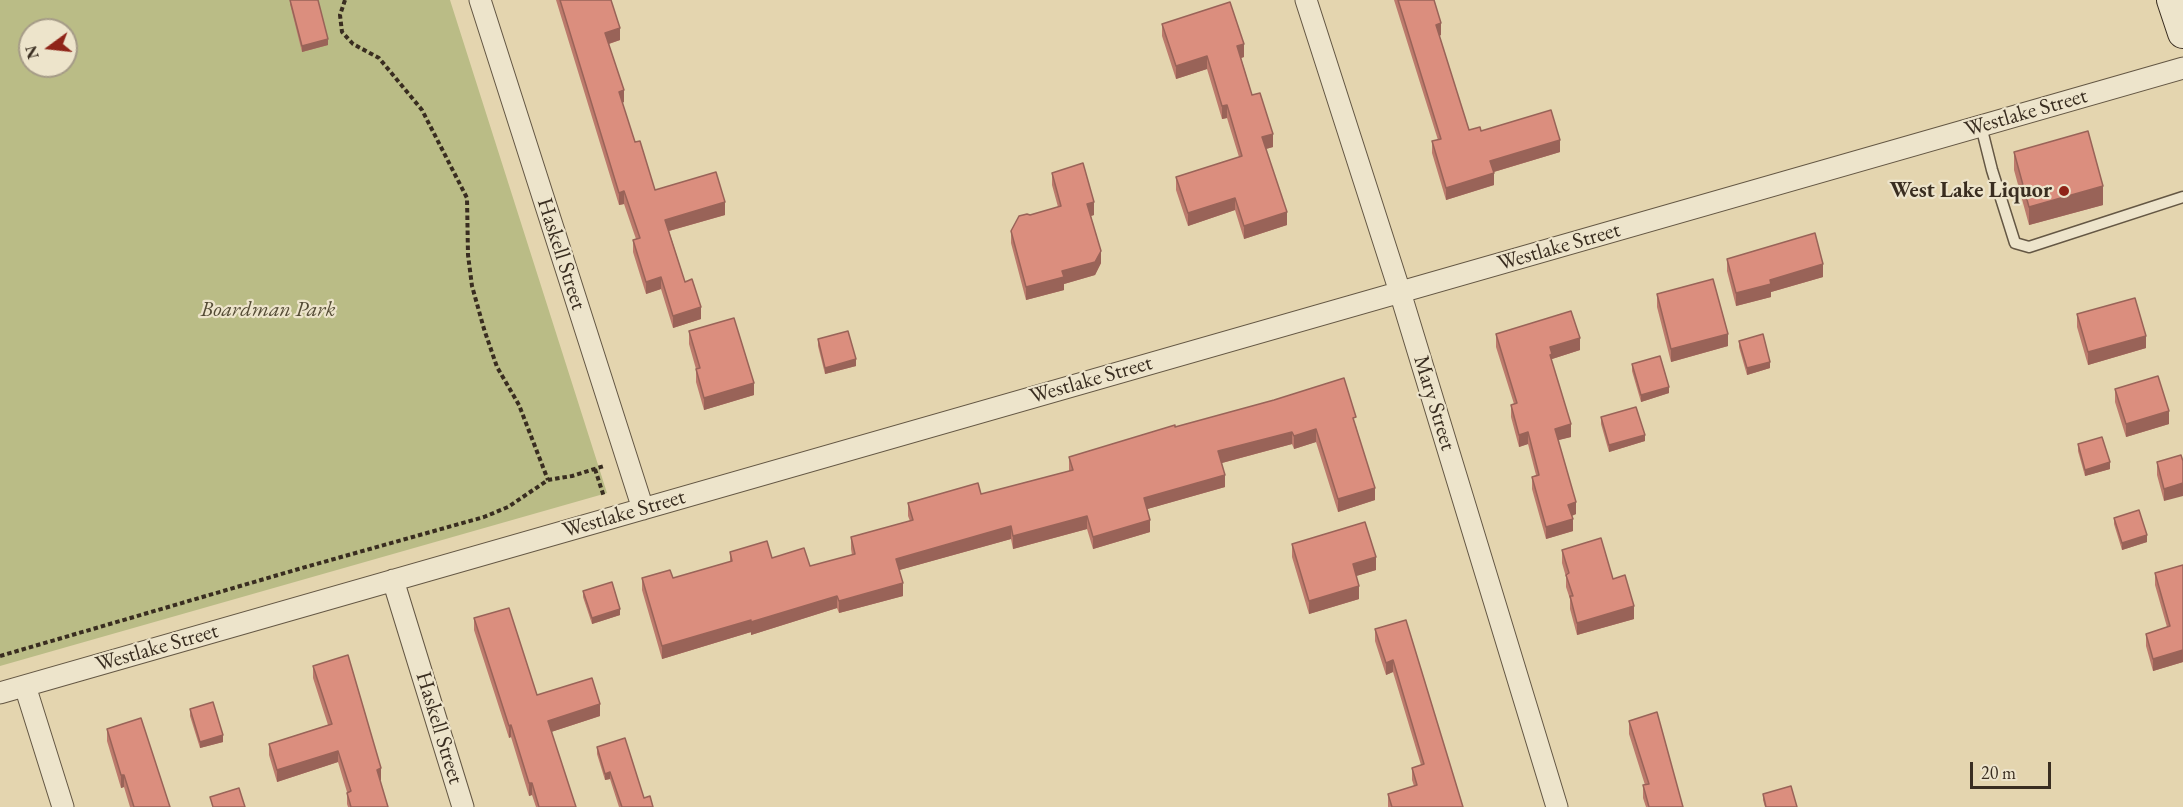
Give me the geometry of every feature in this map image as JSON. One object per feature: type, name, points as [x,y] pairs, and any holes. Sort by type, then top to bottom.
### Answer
[{"type":"street","name":"Haskell Street","points":[[480,0],[643,509]]},
{"type":"street","name":"Mary Street","points":[[1306,0],[1400,292],[1557,807]]},
{"type":"street","points":[[2172,0],[2183,33]]},
{"type":"street","name":"Westlake Street","points":[[0,693],[2183,68]]},
{"type":"street","name":"Haskell Street","points":[[393,580],[463,807]]},
{"type":"street","points":[[25,686],[63,807]]},
{"type":"lane","points":[[1981,126],[2014,243],[2029,247],[2183,197]]},
{"type":"path","points":[[345,0],[340,15],[342,32],[353,44],[378,58],[422,110],[467,198],[468,255],[472,286],[484,328],[497,367],[519,405],[548,480]]},
{"type":"path","points":[[0,656],[484,517],[508,507],[548,480],[572,476],[626,459]]},
{"type":"green space","name":"Boardman Park","points":[[0,0],[450,0],[607,493],[0,666]]},
{"type":"building","points":[[290,0],[318,0],[328,39],[302,46]]},
{"type":"building","points":[[560,0],[611,0],[620,28],[605,33],[624,90],[619,92],[635,142],[640,141],[655,190],[716,172],[725,202],[665,220],[685,282],[692,279],[701,307],[673,316],[661,277],[646,282],[633,240],[640,238],[624,191],[619,193]]},
{"type":"building","points":[[1398,0],[1434,0],[1441,23],[1436,25],[1469,130],[1480,127],[1481,131],[1551,110],[1560,140],[1490,161],[1494,173],[1446,188],[1432,141],[1441,139]]},
{"type":"building","points":[[1230,2],[1244,44],[1237,46],[1252,95],[1260,93],[1273,134],[1262,137],[1287,212],[1244,226],[1235,198],[1188,213],[1176,177],[1242,156],[1227,105],[1222,106],[1207,56],[1176,66],[1162,24]]},
{"type":"building","points":[[2088,131],[2103,186],[2029,207],[2014,152]]},
{"type":"building","points":[[1083,163],[1094,202],[1087,204],[1101,251],[1095,262],[1062,271],[1064,277],[1026,287],[1011,231],[1019,216],[1061,206],[1052,173]]},
{"type":"building","points":[[1815,233],[1823,264],[1770,280],[1771,284],[1736,293],[1727,259]]},
{"type":"building","points":[[1713,279],[1728,334],[1671,349],[1657,294]]},
{"type":"building","points":[[2135,298],[2146,336],[2088,352],[2077,314]]},
{"type":"building","points":[[1571,311],[1580,338],[1550,347],[1552,354],[1550,355],[1571,424],[1555,429],[1576,502],[1568,505],[1573,519],[1546,527],[1532,477],[1539,475],[1528,432],[1519,435],[1511,405],[1517,403],[1496,334]]},
{"type":"building","points":[[734,318],[754,383],[704,398],[696,369],[700,368],[689,331]]},
{"type":"building","points":[[848,331],[856,359],[825,368],[818,339]]},
{"type":"building","points":[[1763,334],[1770,362],[1747,368],[1739,341]]},
{"type":"building","points":[[1660,356],[1669,387],[1641,395],[1632,364]]},
{"type":"building","points":[[2158,376],[2169,411],[2126,424],[2115,389]]},
{"type":"building","points":[[1344,378],[1356,417],[1353,418],[1375,488],[1338,499],[1316,429],[1294,436],[1292,432],[1218,451],[1225,475],[1144,498],[1150,520],[1093,537],[1087,516],[1013,536],[1011,526],[896,559],[903,583],[839,601],[837,596],[662,646],[642,578],[670,570],[673,578],[732,561],[730,552],[767,541],[772,558],[804,548],[810,566],[855,554],[851,537],[913,520],[908,503],[978,483],[981,494],[1073,470],[1069,457],[1175,425],[1175,427],[1274,400]]},
{"type":"building","points":[[1636,407],[1645,435],[1609,445],[1601,417]]},
{"type":"building","points":[[2102,437],[2110,462],[2085,470],[2078,444]]},
{"type":"building","points":[[2181,455],[2183,483],[2164,489],[2157,462]]},
{"type":"building","points":[[2139,510],[2147,535],[2122,543],[2114,518]]},
{"type":"building","points":[[1365,522],[1376,557],[1353,564],[1359,586],[1309,601],[1292,544]]},
{"type":"building","points":[[1601,538],[1613,579],[1625,575],[1634,606],[1577,623],[1570,596],[1573,596],[1566,575],[1569,573],[1562,550]]},
{"type":"building","points":[[2183,565],[2183,650],[2153,659],[2146,634],[2170,626],[2155,573]]},
{"type":"building","points":[[612,582],[620,609],[592,618],[583,591]]},
{"type":"building","points":[[509,608],[537,695],[592,678],[600,704],[548,721],[576,807],[539,807],[511,725],[509,726],[474,618]]},
{"type":"building","points":[[1406,620],[1463,807],[1392,807],[1388,794],[1417,785],[1412,768],[1424,764],[1393,660],[1386,663],[1375,629]]},
{"type":"building","points":[[348,655],[381,768],[377,770],[388,807],[351,807],[347,793],[351,791],[338,751],[277,770],[269,744],[332,724],[313,666]]},
{"type":"building","points":[[213,702],[223,735],[200,742],[190,709]]},
{"type":"building","points":[[1657,712],[1683,807],[1649,807],[1643,785],[1649,784],[1629,721]]},
{"type":"building","points":[[141,718],[170,807],[134,807],[124,775],[121,775],[107,729]]},
{"type":"building","points":[[625,738],[644,798],[650,796],[653,807],[622,807],[610,772],[605,774],[597,747]]},
{"type":"building","points":[[1791,786],[1797,807],[1766,807],[1763,794]]},
{"type":"building","points":[[239,788],[245,807],[213,807],[210,797]]},
{"type":"place","name":"West Lake Liquor","points":[[2064,191]]}]
